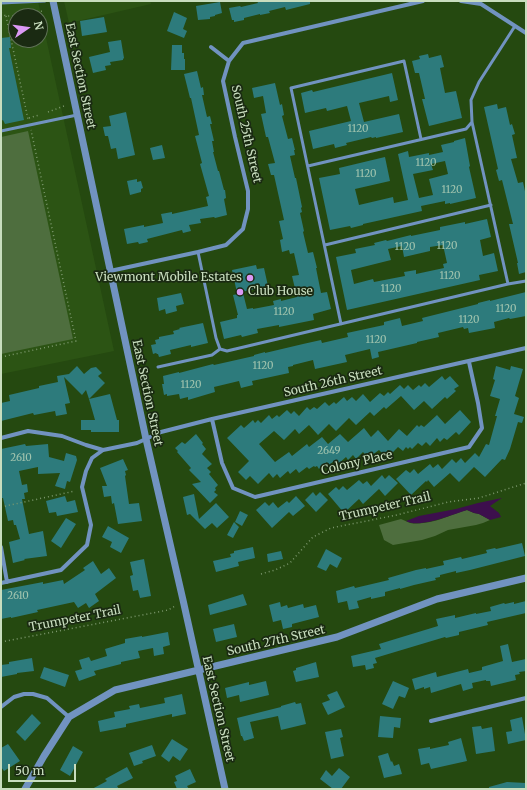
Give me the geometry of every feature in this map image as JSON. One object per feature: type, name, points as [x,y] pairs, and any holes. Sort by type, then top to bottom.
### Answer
[{"type":"street","name":"East Section Street","points":[[53,1],[146,439],[224,789]]},
{"type":"street","name":"South 25th Street","points":[[110,271],[226,245],[243,229],[248,209],[248,191],[224,81],[229,61],[242,44],[423,1]]},
{"type":"street","points":[[461,1],[481,4],[526,33]]},
{"type":"street","points":[[211,47],[229,61]]},
{"type":"street","name":"South 26th Street","points":[[103,450],[135,444],[161,432],[212,419],[526,348]]},
{"type":"street","name":"Colony Place","points":[[212,419],[222,463],[233,488],[255,497],[469,447],[482,428],[469,362]]},
{"type":"street","points":[[1,438],[28,431],[62,436],[103,450]]},
{"type":"street","points":[[1,583],[62,570],[87,545],[91,524],[82,486],[86,471],[92,458],[103,450]]},
{"type":"street","points":[[1,547],[8,582]]},
{"type":"street","name":"South 27th Street","points":[[25,789],[69,716],[115,690],[337,638],[437,599],[526,578]]},
{"type":"street","points":[[1,707],[14,697],[24,694],[33,694],[48,698],[69,716]]},
{"type":"street","points":[[431,721],[526,698]]},
{"type":"lane","points":[[1,3],[45,1]]},
{"type":"lane","points":[[508,284],[472,122],[471,100],[479,82],[515,26]]},
{"type":"lane","points":[[341,324],[291,88],[404,61],[421,139]]},
{"type":"lane","points":[[1,131],[77,115]]},
{"type":"lane","points":[[308,166],[466,129],[472,122]]},
{"type":"lane","points":[[325,245],[490,205]]},
{"type":"lane","points":[[198,252],[216,338],[220,349]]},
{"type":"lane","points":[[220,349],[227,351],[526,281]]},
{"type":"lane","points":[[158,367],[212,355],[220,349]]},
{"type":"path","points":[[1,12],[6,16],[8,25]]},
{"type":"path","points":[[1,357],[76,341],[13,48]]},
{"type":"path","points":[[48,112],[64,106]]},
{"type":"path","points":[[28,119],[39,115]]},
{"type":"path","name":"Trumpeter Trail","points":[[261,574],[290,563],[313,537],[331,528],[397,515],[448,502],[479,498],[526,483]]},
{"type":"path","points":[[1,507],[83,489]]},
{"type":"path","name":"Trumpeter Trail","points":[[1,642],[168,610],[175,606]]},
{"type":"shaded area","points":[[1,1],[38,1],[40,8],[8,8],[8,48],[48,47],[114,351],[1,374]]},
{"type":"shaded area","points":[[64,1],[150,1],[151,4],[69,23]]},
{"type":"shaded area","points":[[28,131],[73,339],[1,354],[1,137]]},
{"type":"shaded area","points":[[502,498],[490,506],[499,513],[501,517],[490,520],[467,510],[428,522],[412,523],[406,521],[419,516]]},
{"type":"shaded area","points":[[467,510],[490,520],[476,525],[448,530],[422,540],[393,545],[384,540],[379,525],[401,519],[417,524],[432,522]]},
{"type":"building","points":[[257,1],[310,1],[310,4],[286,10],[285,7],[269,11],[270,13],[244,18],[244,20],[234,22],[234,20],[232,20],[229,8],[258,3]]},
{"type":"building","points":[[220,2],[222,13],[210,17],[210,19],[198,20],[196,6]]},
{"type":"building","points":[[174,12],[187,18],[183,29],[187,31],[184,38],[167,31]]},
{"type":"building","points":[[104,17],[107,32],[82,36],[80,21]]},
{"type":"building","points":[[8,37],[8,48],[24,120],[5,124],[3,120],[1,121],[1,38]]},
{"type":"building","points":[[121,40],[123,60],[110,62],[111,65],[105,66],[106,70],[93,73],[89,57],[110,52],[108,42]]},
{"type":"building","points":[[172,45],[182,45],[182,53],[184,53],[185,59],[185,70],[171,70]]},
{"type":"building","points":[[428,54],[429,58],[441,55],[444,67],[440,68],[445,93],[456,91],[462,118],[429,126],[422,99],[425,99],[419,73],[415,73],[412,61],[420,59],[419,56]]},
{"type":"building","points":[[197,71],[201,88],[203,87],[204,95],[202,95],[207,117],[210,116],[212,124],[210,124],[214,141],[212,141],[213,152],[225,190],[226,198],[224,199],[227,215],[215,218],[200,219],[201,223],[189,225],[191,231],[183,233],[182,230],[147,239],[148,242],[127,244],[124,229],[163,223],[161,214],[172,212],[172,214],[208,206],[206,197],[209,196],[200,164],[202,163],[195,136],[199,135],[184,74]]},
{"type":"building","points":[[392,73],[398,100],[390,102],[389,96],[359,103],[364,122],[399,114],[403,132],[376,138],[371,137],[346,143],[347,145],[335,148],[334,144],[313,149],[309,131],[351,121],[347,106],[327,111],[326,108],[305,113],[301,93],[312,90],[313,92]]},
{"type":"building","points":[[275,83],[280,105],[282,104],[284,115],[282,116],[288,139],[292,138],[295,150],[295,155],[290,156],[302,207],[302,212],[300,213],[308,253],[313,252],[321,293],[327,292],[331,309],[313,314],[314,320],[279,327],[279,325],[257,329],[258,333],[224,339],[220,322],[237,318],[238,315],[233,295],[243,293],[247,309],[274,305],[273,301],[281,299],[281,301],[297,297],[292,276],[299,275],[294,253],[290,254],[289,250],[282,252],[280,240],[283,239],[279,221],[284,220],[274,175],[271,175],[268,164],[275,163],[268,137],[266,137],[261,114],[266,113],[263,96],[254,98],[252,88]]},
{"type":"building","points":[[497,104],[498,109],[506,107],[510,125],[512,124],[515,134],[512,135],[517,158],[511,159],[518,183],[523,182],[526,196],[526,272],[519,274],[509,224],[513,224],[502,180],[499,181],[496,170],[498,169],[484,107]]},
{"type":"building","points":[[126,112],[135,155],[118,159],[116,148],[111,149],[108,136],[105,136],[103,127],[111,126],[109,116]]},
{"type":"building","points":[[465,138],[469,167],[476,198],[450,204],[445,204],[445,201],[421,206],[422,211],[351,228],[350,226],[330,230],[319,178],[340,174],[339,168],[385,157],[390,181],[355,189],[359,205],[393,197],[394,203],[408,200],[398,154],[408,151],[409,157],[443,152],[441,145]],"holes":[[[445,161],[448,174],[429,179],[433,195],[419,198],[413,174],[433,170],[431,164]]]},
{"type":"building","points":[[162,145],[165,158],[153,160],[150,148]]},
{"type":"building","points":[[137,179],[137,182],[141,181],[143,188],[141,189],[141,192],[130,195],[127,181]]},
{"type":"building","points":[[487,219],[491,237],[480,240],[483,256],[494,253],[498,271],[479,275],[480,280],[347,310],[336,257],[356,253],[355,249],[375,245],[374,243],[440,230],[440,227],[465,222],[465,224]],"holes":[[[443,245],[447,263],[443,264],[444,268],[416,274],[416,270],[404,272],[405,276],[374,282],[373,279],[354,284],[351,270],[391,260],[388,249],[402,246],[404,257],[430,251],[430,247]]]},
{"type":"building","name":"Viewmont Mobile Estates","points":[[256,265],[257,269],[264,268],[268,286],[237,293],[232,270]]},
{"type":"building","points":[[526,292],[526,316],[494,322],[495,328],[469,333],[468,328],[464,329],[463,327],[438,333],[439,337],[378,352],[379,357],[372,359],[370,349],[345,355],[347,362],[315,369],[313,360],[288,367],[289,373],[252,381],[253,385],[241,388],[239,381],[214,387],[215,392],[188,400],[188,397],[180,399],[179,394],[164,395],[162,384],[164,384],[163,376],[321,340],[322,343],[348,337],[347,333],[384,325],[384,322],[400,318],[402,326],[423,321],[422,318]]},
{"type":"building","points":[[181,293],[184,304],[176,306],[177,311],[166,314],[165,309],[159,311],[157,298]]},
{"type":"building","points":[[203,323],[208,343],[170,350],[171,354],[159,357],[156,353],[153,354],[151,345],[156,344],[155,340],[159,339],[159,337],[174,334],[173,331],[180,329],[179,328]]},
{"type":"building","points":[[77,366],[84,374],[91,368],[96,367],[102,373],[98,376],[105,383],[89,399],[86,390],[82,395],[64,377],[70,403],[65,404],[67,414],[56,416],[55,411],[34,415],[33,413],[1,421],[1,403],[10,401],[9,395],[58,382],[57,376],[69,374]]},
{"type":"building","points":[[496,366],[510,370],[511,366],[523,369],[515,396],[519,398],[514,414],[524,417],[522,423],[518,422],[505,460],[502,459],[485,477],[474,467],[459,482],[450,473],[434,487],[428,480],[427,482],[426,481],[411,495],[396,479],[406,470],[410,473],[414,469],[418,474],[430,464],[433,468],[438,464],[442,469],[452,459],[456,463],[461,458],[465,463],[475,453],[479,457],[486,444],[489,445],[500,399],[490,396],[495,380],[493,379]]},
{"type":"building","points":[[442,376],[445,380],[450,376],[459,386],[454,389],[456,391],[447,399],[445,397],[432,409],[424,401],[414,410],[401,396],[386,409],[384,407],[374,416],[370,412],[356,425],[349,418],[336,431],[329,424],[318,435],[309,425],[299,434],[295,429],[284,440],[274,431],[259,444],[275,462],[289,452],[292,456],[307,444],[309,447],[322,437],[328,444],[340,434],[348,442],[364,428],[371,437],[378,430],[388,441],[399,429],[407,436],[417,425],[419,427],[421,425],[424,427],[437,415],[445,424],[460,410],[471,422],[459,435],[456,432],[447,440],[444,438],[440,442],[437,438],[430,446],[426,442],[422,446],[418,443],[412,449],[410,447],[408,449],[406,447],[403,451],[398,447],[392,453],[388,450],[384,455],[379,450],[368,458],[363,452],[356,459],[353,455],[348,460],[346,457],[337,465],[334,461],[329,465],[327,462],[319,469],[317,466],[309,469],[307,467],[299,473],[296,469],[290,474],[288,471],[280,478],[277,474],[273,478],[269,473],[258,484],[250,476],[246,480],[238,472],[249,461],[227,438],[241,425],[244,428],[253,420],[255,423],[258,420],[261,423],[269,415],[272,419],[277,415],[279,417],[287,410],[291,414],[294,411],[299,416],[307,407],[310,410],[314,407],[317,409],[325,402],[329,406],[334,402],[336,404],[344,397],[347,401],[352,397],[356,401],[363,394],[370,402],[380,393],[384,396],[388,392],[390,394],[400,385],[404,389],[408,385],[413,390],[419,385],[421,387],[425,383],[429,387]]},
{"type":"building","points":[[110,394],[117,420],[119,420],[119,432],[91,432],[91,430],[81,430],[81,420],[95,420],[89,399]]},
{"type":"building","points":[[196,434],[206,449],[202,454],[212,464],[207,468],[211,472],[209,474],[218,485],[214,492],[218,495],[210,503],[192,484],[201,482],[189,470],[191,468],[175,448],[182,442],[185,444]]},
{"type":"building","points":[[25,444],[26,446],[48,444],[49,457],[64,461],[66,453],[76,456],[77,460],[70,482],[67,481],[65,489],[55,486],[60,473],[38,474],[38,467],[19,471],[22,485],[27,484],[28,492],[24,493],[25,499],[22,499],[29,534],[43,531],[47,556],[24,559],[25,560],[13,563],[9,542],[20,539],[13,520],[8,521],[3,498],[1,498],[1,449]]},
{"type":"building","points":[[123,459],[128,470],[125,471],[125,476],[129,504],[139,503],[142,521],[118,524],[114,503],[112,504],[111,496],[104,497],[102,486],[107,486],[100,468]]},
{"type":"building","points":[[382,475],[385,479],[389,475],[398,483],[385,496],[379,489],[363,504],[359,499],[344,513],[328,494],[336,487],[339,490],[343,486],[347,490],[359,480],[363,484],[367,481],[371,486]]},
{"type":"building","points":[[313,492],[316,496],[320,492],[328,500],[316,512],[305,500]]},
{"type":"building","points":[[194,494],[199,519],[216,503],[229,517],[217,528],[212,523],[205,529],[190,514],[187,515],[183,497]]},
{"type":"building","points":[[65,496],[67,502],[75,500],[78,512],[57,516],[56,512],[49,513],[46,501]]},
{"type":"building","points":[[296,496],[305,506],[293,516],[289,512],[272,528],[256,510],[265,502],[269,506],[273,502],[278,508],[287,501],[289,503]]},
{"type":"building","points":[[240,511],[248,515],[242,526],[235,522]]},
{"type":"building","points":[[66,518],[76,524],[61,548],[51,541]]},
{"type":"building","points":[[234,522],[239,527],[233,538],[227,535]]},
{"type":"building","points":[[108,526],[129,538],[121,553],[110,547],[112,542],[102,537]]},
{"type":"building","points":[[522,543],[525,556],[470,570],[456,573],[456,571],[440,575],[440,577],[435,578],[436,580],[385,592],[385,596],[371,599],[371,597],[357,601],[359,608],[349,610],[347,601],[338,603],[336,591],[354,586],[355,588],[389,580],[388,578],[416,570],[444,565],[443,561],[461,557],[462,559],[487,553],[486,550]]},
{"type":"building","points":[[253,547],[255,558],[238,562],[239,566],[216,572],[213,561],[231,557],[230,554],[234,553],[234,551]]},
{"type":"building","points":[[326,549],[342,558],[337,568],[330,564],[326,571],[317,567]]},
{"type":"building","points":[[281,551],[283,559],[268,562],[267,554]]},
{"type":"building","points":[[144,559],[151,596],[140,598],[138,590],[133,591],[130,576],[133,575],[130,562]]},
{"type":"building","points":[[93,561],[101,574],[109,568],[116,578],[95,594],[99,601],[89,608],[86,603],[78,608],[74,602],[37,610],[38,612],[1,619],[1,590],[43,582],[43,584],[63,580],[64,584],[85,570],[83,568]]},
{"type":"building","points":[[243,594],[247,605],[210,615],[208,605]]},
{"type":"building","points":[[526,601],[526,613],[487,622],[488,625],[459,632],[459,635],[445,637],[375,658],[377,663],[373,664],[374,668],[366,670],[365,665],[353,667],[351,656],[381,649],[379,644],[438,626],[436,619],[455,615],[455,618],[491,611],[490,607],[504,603],[514,602],[514,604]]},
{"type":"building","points":[[280,602],[281,607],[287,605],[288,608],[303,604],[304,608],[316,605],[319,617],[292,624],[292,627],[283,629],[281,620],[273,622],[269,605]]},
{"type":"building","points":[[234,624],[237,637],[216,642],[213,629]]},
{"type":"building","points":[[168,632],[170,645],[163,647],[164,654],[154,656],[153,648],[138,651],[140,658],[121,662],[121,664],[94,671],[96,675],[79,681],[75,671],[82,669],[79,660],[89,657],[91,661],[107,656],[105,649],[125,643],[125,639]]},
{"type":"building","points":[[508,644],[512,662],[526,659],[526,671],[519,672],[520,674],[515,675],[516,680],[491,686],[490,681],[486,680],[472,683],[473,688],[463,691],[461,684],[431,693],[430,687],[415,690],[412,679],[436,672],[437,677],[468,669],[469,673],[482,670],[482,667],[503,661],[500,646]]},
{"type":"building","points":[[32,658],[34,671],[1,677],[1,665]]},
{"type":"building","points":[[316,662],[319,677],[296,682],[293,671],[296,670],[296,668]]},
{"type":"building","points":[[44,667],[69,675],[65,687],[40,678]]},
{"type":"building","points":[[266,681],[269,695],[240,702],[239,695],[227,698],[225,688],[249,682],[249,685]]},
{"type":"building","points":[[393,681],[409,688],[405,698],[399,696],[393,709],[382,704]]},
{"type":"building","points":[[337,691],[345,707],[328,715],[322,703],[330,700],[327,695]]},
{"type":"building","points":[[182,694],[186,714],[172,717],[172,714],[126,724],[126,727],[100,732],[98,721],[115,717],[114,712],[130,709],[129,706],[139,704],[140,708],[165,703],[164,698]]},
{"type":"building","points":[[295,702],[296,704],[301,703],[306,724],[281,730],[278,716],[250,722],[254,738],[244,741],[241,736],[237,718]]},
{"type":"building","points":[[32,714],[41,723],[25,741],[16,732]]},
{"type":"building","points":[[380,716],[401,718],[400,728],[394,727],[393,738],[378,737]]},
{"type":"building","points":[[522,717],[526,740],[508,744],[506,732],[512,731],[510,720]]},
{"type":"building","points":[[481,726],[482,729],[492,727],[495,751],[476,754],[472,727]]},
{"type":"building","points":[[341,729],[343,737],[340,738],[344,756],[331,759],[325,732]]},
{"type":"building","points":[[461,738],[467,761],[431,769],[429,763],[421,765],[418,749],[430,747],[430,749],[449,745],[448,742]]},
{"type":"building","points":[[172,739],[188,749],[180,761],[173,756],[169,762],[161,756]]},
{"type":"building","points":[[8,744],[20,761],[4,771],[1,767],[1,748]]},
{"type":"building","points":[[152,745],[156,756],[142,761],[143,763],[134,766],[129,753]]},
{"type":"building","points":[[73,746],[83,752],[70,776],[60,770]]},
{"type":"building","points":[[388,753],[394,766],[399,764],[402,774],[384,778],[378,756]]},
{"type":"building","points":[[127,767],[133,778],[117,786],[119,789],[92,789],[107,781],[105,779]]},
{"type":"building","points":[[339,768],[350,777],[341,789],[333,789],[320,779],[326,770],[332,776]]},
{"type":"building","points":[[190,769],[196,782],[187,786],[189,789],[177,789],[174,782],[177,781],[175,776]]},
{"type":"building","points":[[507,782],[526,783],[526,789],[489,789],[489,787]]},
{"type":"place","name":"Viewmont Mobile Estates","points":[[250,278]]},
{"type":"place","name":"Club House","points":[[240,292]]}]
